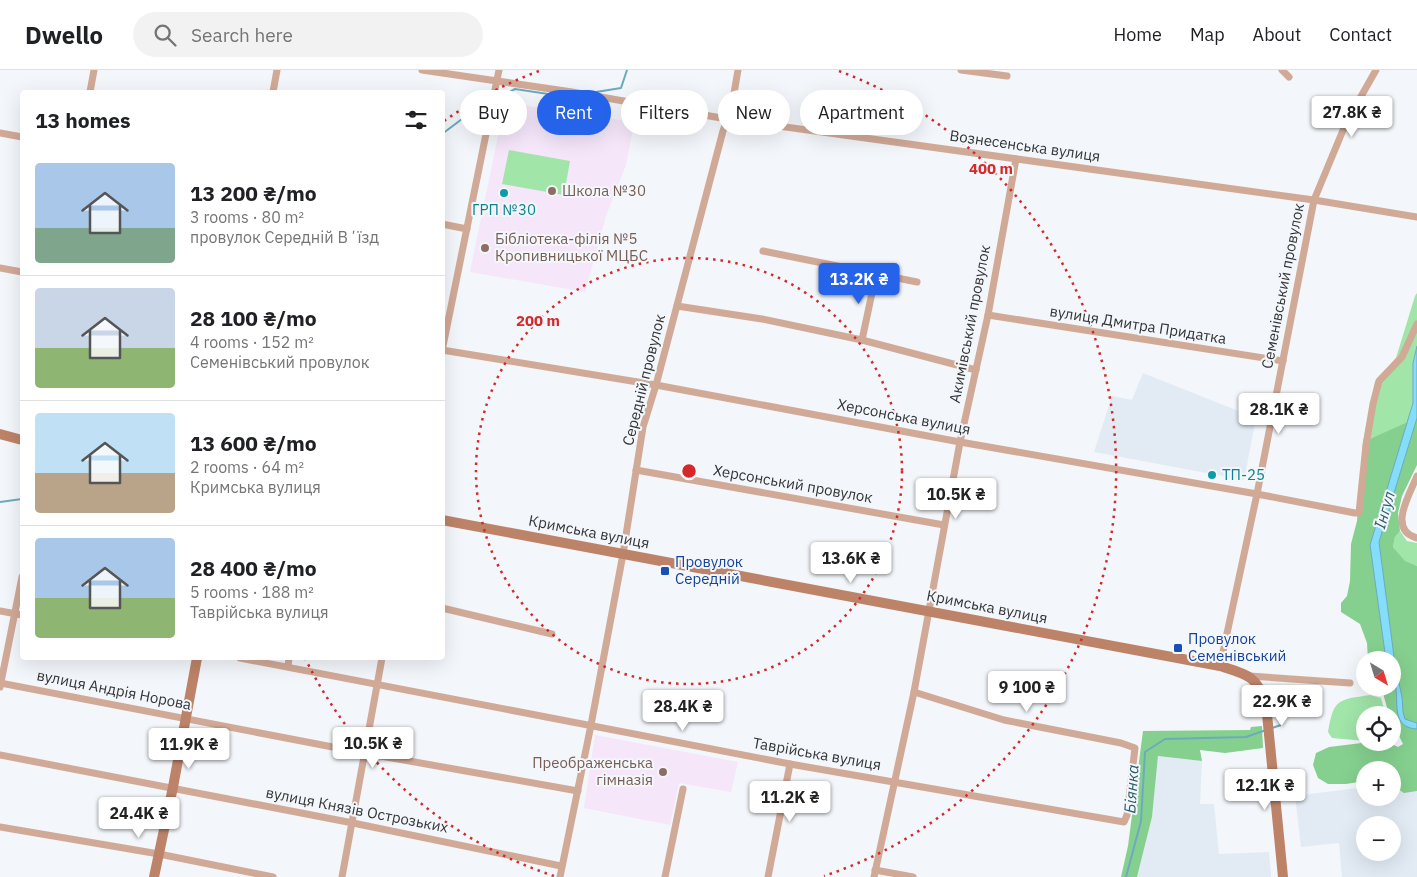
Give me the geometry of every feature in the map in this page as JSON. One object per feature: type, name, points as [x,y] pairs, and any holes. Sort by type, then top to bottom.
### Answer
[{"type":"street","points":[[90,90],[94,70]]},
{"type":"street","points":[[273,90],[277,70]]},
{"type":"street","name":"Вознесенська вулиця","points":[[422,70],[572,92],[718,116]]},
{"type":"street","points":[[445,335],[499,70]]},
{"type":"street","name":"Середній провулок","points":[[735,90],[738,70]]},
{"type":"street","points":[[961,70],[1007,76]]},
{"type":"street","points":[[1282,70],[1289,77]]},
{"type":"street","name":"Семенівський провулок","points":[[1220,666],[1257,494],[1314,200],[1346,123],[1372,72]]},
{"type":"street","name":"Вознесенська вулиця","points":[[790,127],[1314,200],[1417,217]]},
{"type":"street","points":[[0,133],[20,137]]},
{"type":"street","name":"Середній провулок","points":[[560,877],[623,554],[644,427],[722,135]]},
{"type":"street","name":"Акимівський провулок","points":[[874,874],[914,692],[944,525],[988,315],[1016,159]]},
{"type":"street","points":[[445,225],[467,229]]},
{"type":"street","points":[[763,251],[917,282]]},
{"type":"street","points":[[0,268],[20,272]]},
{"type":"street","points":[[862,340],[876,274]]},
{"type":"street","points":[[677,306],[762,319],[862,340],[976,370]]},
{"type":"street","name":"вулиця Дмитра Придатка","points":[[988,315],[1283,361]]},
{"type":"street","name":"Херсонська вулиця","points":[[445,350],[656,385],[960,442],[1257,494],[1348,513],[1359,513],[1362,499],[1366,444],[1379,381],[1402,357],[1417,324]]},
{"type":"street","points":[[0,434],[20,439]]},
{"type":"street","name":"Херсонський провулок","points":[[636,470],[944,525]]},
{"type":"street","points":[[1414,537],[1405,532],[1401,526],[1406,500],[1417,478]]},
{"type":"street","name":"Кримська вулиця","points":[[445,521],[1220,666],[1250,676],[1350,682]]},
{"type":"street","points":[[0,684],[19,615],[20,602]]},
{"type":"street","points":[[445,609],[552,634]]},
{"type":"street","points":[[0,611],[19,615]]},
{"type":"street","points":[[154,877],[197,660]]},
{"type":"street","name":"Таврійська вулиця","points":[[252,660],[790,764],[1124,822],[1127,815],[1135,748],[1121,743],[1004,720],[914,692]]},
{"type":"street","points":[[288,666],[289,660]]},
{"type":"street","points":[[342,877],[382,660]]},
{"type":"street","points":[[1250,676],[1263,693],[1268,713],[1283,877]]},
{"type":"street","name":"вулиця Андрія Норова","points":[[0,684],[364,753],[578,790]]},
{"type":"street","name":"вулиця Князів Острозьких","points":[[0,755],[173,787],[562,866]]},
{"type":"street","points":[[768,877],[790,764]]},
{"type":"street","points":[[665,877],[683,789]]},
{"type":"street","points":[[0,827],[159,854],[273,877]]},
{"type":"street","points":[[874,874],[913,877]]},
{"type":"shaded area","name":"Школа №30","points":[[527,106],[537,107],[537,135],[611,135],[611,119],[621,120],[621,135],[632,135],[626,165],[606,216],[585,292],[470,272],[498,135],[527,135]]},
{"type":"shaded area","points":[[1143,373],[1256,418],[1244,480],[1094,452],[1112,396],[1132,400]]},
{"type":"shaded area","name":"Преображенська гімназія","points":[[595,735],[738,762],[731,792],[679,783],[670,825],[584,808]]},
{"type":"shaded area","points":[[1158,756],[1202,761],[1200,804],[1214,804],[1219,854],[1269,852],[1271,877],[1137,877],[1152,817]]},
{"type":"shaded area","points":[[1401,775],[1417,783],[1417,877],[1342,877],[1339,843],[1301,847],[1295,796],[1356,788],[1356,806],[1401,806]]},
{"type":"green space","points":[[509,150],[570,161],[564,195],[502,184]]},
{"type":"green space","points":[[1417,293],[1417,346],[1413,363],[1413,403],[1407,424],[1363,442],[1375,382],[1396,358]]},
{"type":"green space","points":[[1417,418],[1417,465],[1402,496],[1398,513],[1400,531],[1395,537],[1393,547],[1405,561],[1417,566],[1417,791],[1404,793],[1401,791],[1401,761],[1356,761],[1356,782],[1346,784],[1328,784],[1318,778],[1313,765],[1316,753],[1329,747],[1356,744],[1356,751],[1401,751],[1401,745],[1403,744],[1401,740],[1401,706],[1387,706],[1384,696],[1401,696],[1401,651],[1367,651],[1367,643],[1360,624],[1341,612],[1341,603],[1347,596],[1350,581],[1351,544],[1357,521],[1363,442]]},
{"type":"green space","points":[[1400,531],[1407,541],[1417,543],[1417,566],[1405,562],[1393,547],[1395,537]]},
{"type":"green space","points":[[1374,696],[1381,698],[1383,706],[1356,706],[1356,740],[1332,738],[1328,732],[1335,707],[1344,700]]},
{"type":"green space","points":[[1262,726],[1263,748],[1225,753],[1200,750],[1202,761],[1158,756],[1152,817],[1137,877],[1121,877],[1128,846],[1143,731],[1250,730],[1251,727]]},
{"type":"water","name":"Інгул","points":[[1417,346],[1417,418],[1379,542],[1393,651],[1385,651],[1370,545],[1413,403],[1413,363]]},
{"type":"water","points":[[1401,692],[1405,719],[1417,723],[1417,729],[1409,728],[1403,724],[1401,721],[1401,706],[1397,706],[1396,696],[1401,696]]},
{"type":"waterway","points":[[608,90],[621,88],[627,70]]},
{"type":"waterway","points":[[513,90],[522,90]]},
{"type":"waterway","points":[[527,91],[537,92]]},
{"type":"waterway","points":[[445,132],[460,120]]},
{"type":"waterway","points":[[0,502],[20,499]]},
{"type":"waterway","name":"Біянка","points":[[1272,728],[1281,725]]},
{"type":"waterway","name":"Біянка","points":[[1126,877],[1141,821],[1145,752],[1165,739],[1246,737],[1266,730]]},
{"type":"place","name":"Школа №30","points":[[552,191]]},
{"type":"place","name":"ГРП №30","points":[[504,193]]},
{"type":"place","name":"Бібліотека-філія №5 Кропивницької МЦБС","points":[[485,248]]},
{"type":"place","name":"ТП-25","points":[[1212,475]]},
{"type":"place","name":"Провулок Середній","points":[[665,571]]},
{"type":"place","name":"Провулок Семенівський","points":[[1178,648]]},
{"type":"place","name":"Преображенська гімназія","points":[[663,772]]}]
